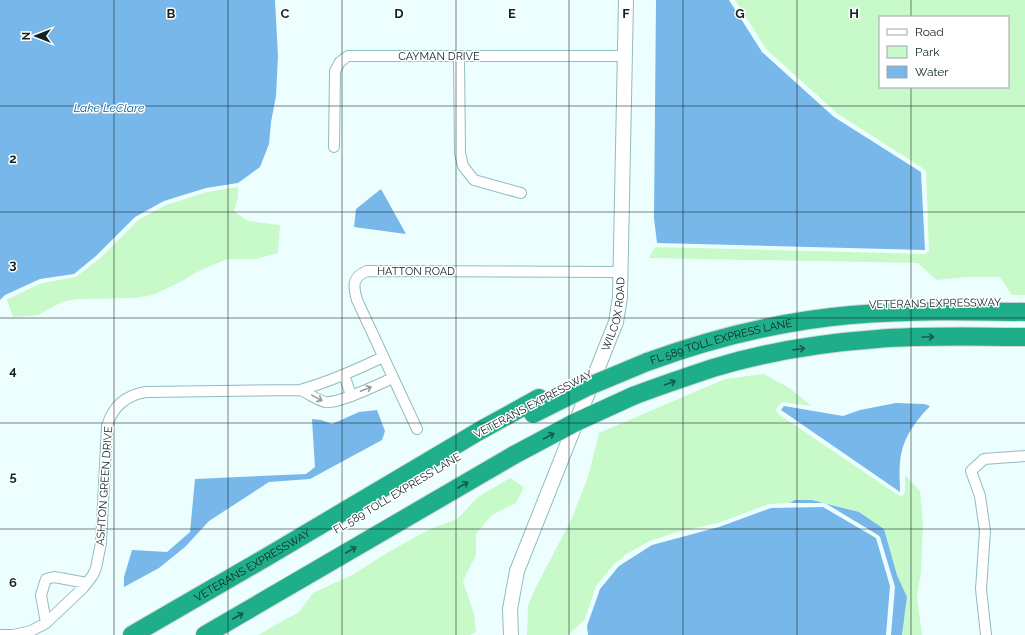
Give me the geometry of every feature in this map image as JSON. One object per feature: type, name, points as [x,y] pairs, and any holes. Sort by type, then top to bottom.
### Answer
[{"type":"highway","name":"VETERANS EXPRESSWAY","points":[[132,635],[259,562],[481,430],[539,398],[605,366],[650,355],[717,328],[772,315],[842,305],[915,300],[1025,302]]},
{"type":"highway","name":"FL 589 TOLL EXPRESS LANE","points":[[153,635],[532,414],[650,355],[681,350],[721,338],[774,326],[815,319],[851,315],[918,311],[1025,312]]},
{"type":"highway","points":[[204,635],[514,455],[574,422],[633,396],[714,368],[760,356],[836,343],[915,337],[1025,337]]},
{"type":"street","name":"WILCOX ROAD","points":[[511,635],[510,609],[517,571],[616,322],[620,297],[619,272],[626,56],[626,0]]},
{"type":"street","name":"CAYMAN DRIVE","points":[[334,147],[335,71],[340,62],[348,56],[626,56]]},
{"type":"street","points":[[459,56],[460,154],[463,166],[474,180],[521,193]]},
{"type":"street","name":"HATTON ROAD","points":[[417,429],[357,300],[355,292],[356,280],[360,274],[367,271],[619,272]]},
{"type":"street","name":"ASHTON GREEN DRIVE","points":[[0,635],[12,635],[31,631],[46,623],[83,588],[96,568],[100,552],[107,426],[113,411],[118,404],[132,395],[146,392],[300,390],[344,375],[383,357]]},
{"type":"street","points":[[344,375],[351,395]]},
{"type":"street","name":"ASHTON GREEN DRIVE","points":[[300,390],[322,401],[333,402],[393,378]]},
{"type":"street","points":[[986,635],[981,589],[985,531],[980,496],[971,471],[984,459],[1025,456]]},
{"type":"street","points":[[46,623],[41,595],[46,579],[54,577],[87,583]]},
{"type":"green space","points":[[735,0],[1025,0],[1025,295],[1012,295],[1000,277],[968,277],[936,280],[918,263],[649,258],[655,247],[926,254],[929,250],[926,172],[924,169],[838,114],[766,49]]},
{"type":"green space","points":[[238,187],[238,198],[234,211],[248,221],[280,225],[278,253],[256,259],[227,259],[197,272],[153,295],[134,298],[77,299],[62,302],[38,315],[13,317],[7,300],[8,299],[42,283],[76,277],[99,259],[138,220],[166,205],[207,192]]},
{"type":"green space","points":[[764,374],[791,389],[811,406],[782,402],[776,409],[777,413],[898,495],[902,496],[905,493],[905,475],[920,491],[923,524],[921,572],[917,597],[922,635],[902,635],[907,597],[897,575],[884,529],[859,512],[812,500],[795,500],[790,503],[769,504],[718,523],[677,532],[650,541],[624,555],[623,558],[615,563],[596,586],[585,619],[568,635],[527,635],[528,605],[572,518],[588,477],[599,433],[725,379]]},
{"type":"green space","points":[[510,478],[524,487],[516,503],[492,515],[476,534],[476,555],[463,581],[474,614],[476,632],[470,635],[258,635],[299,612],[313,593],[354,574],[385,554],[428,530],[457,519],[478,497]]},
{"type":"water","name":"Lake LeClare","points":[[0,0],[275,0],[278,56],[276,96],[269,144],[260,167],[238,183],[206,188],[164,201],[135,217],[96,256],[74,274],[40,279],[5,295],[0,300]]},
{"type":"water","points":[[656,0],[729,0],[762,52],[834,117],[921,172],[925,250],[657,243],[654,218]]},
{"type":"water","points":[[381,189],[406,234],[354,227],[356,209]]},
{"type":"water","points":[[896,403],[924,404],[930,406],[914,425],[903,446],[900,466],[900,492],[781,410],[784,406],[843,416],[860,410]]},
{"type":"water","points":[[377,410],[385,431],[382,440],[310,479],[269,482],[209,521],[185,547],[159,568],[124,587],[124,577],[132,550],[167,552],[190,532],[195,479],[306,474],[315,467],[312,419],[321,420],[332,424],[359,412]]},
{"type":"water","points":[[795,500],[812,500],[824,503],[790,503]]},
{"type":"water","points":[[826,504],[859,512],[884,529],[897,575],[907,597],[902,635],[891,635],[895,587],[880,537]]},
{"type":"water","points":[[823,507],[876,538],[890,586],[886,635],[588,635],[587,626],[600,589],[619,566],[652,545],[719,527],[771,508]]}]
